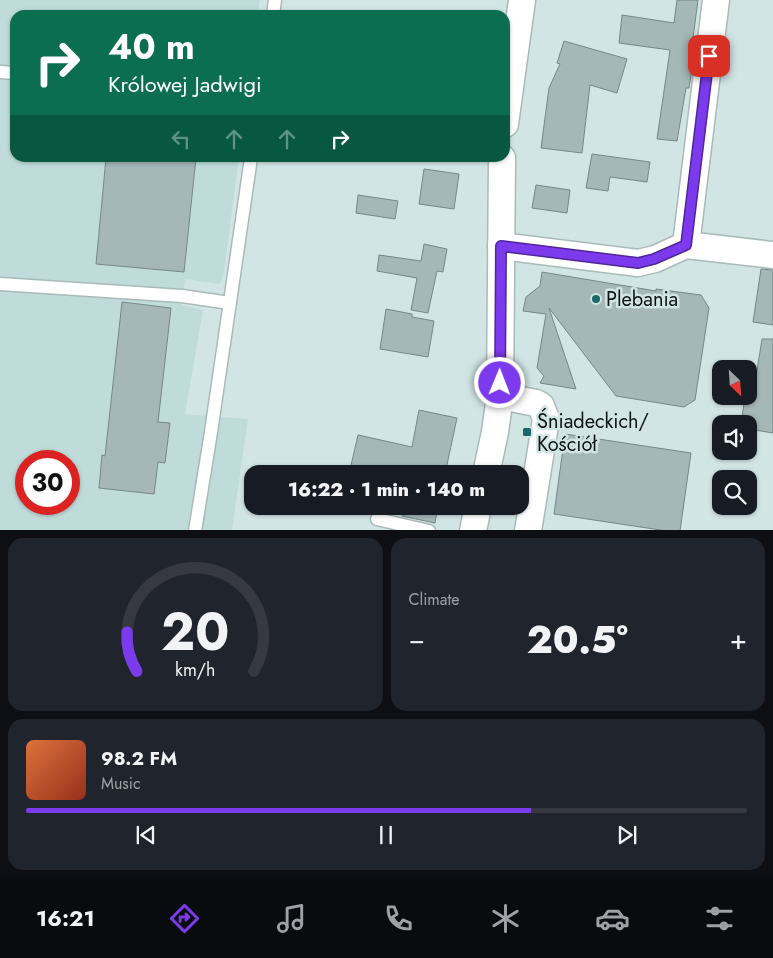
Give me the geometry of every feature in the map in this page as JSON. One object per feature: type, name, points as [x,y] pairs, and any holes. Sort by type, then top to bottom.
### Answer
[{"type":"street","points":[[510,88],[522,0]]},
{"type":"street","points":[[686,245],[716,0]]},
{"type":"street","points":[[488,465],[500,396],[502,162]]},
{"type":"street","points":[[501,246],[638,263],[654,259],[686,245],[773,255]]},
{"type":"street","points":[[500,396],[536,402],[541,406],[546,420],[528,530]]},
{"type":"street","points":[[473,530],[476,515]]},
{"type":"lane","points":[[195,530],[251,162]]},
{"type":"lane","points":[[0,284],[182,296],[230,303]]},
{"type":"lane","points":[[377,519],[429,530]]},
{"type":"shaded area","points":[[0,0],[260,0],[259,10],[10,10],[10,162],[238,162],[224,272],[220,284],[185,279],[182,305],[203,310],[185,414],[248,419],[232,530],[0,530]]},
{"type":"building","points":[[677,0],[698,0],[689,69],[692,69],[689,88],[686,88],[677,141],[657,139],[670,50],[619,43],[622,15],[674,23]]},
{"type":"building","points":[[564,41],[627,59],[617,93],[590,85],[582,153],[541,148],[549,88],[560,64],[557,63]]},
{"type":"building","points":[[592,154],[650,162],[647,182],[610,177],[608,191],[586,188]]},
{"type":"building","points":[[106,162],[196,162],[184,272],[96,264]]},
{"type":"building","points":[[424,169],[459,174],[454,209],[419,204]]},
{"type":"building","points":[[536,185],[570,190],[567,213],[532,208]]},
{"type":"building","points":[[358,195],[398,201],[395,219],[356,213]]},
{"type":"building","points":[[424,244],[447,249],[443,272],[437,271],[428,313],[411,310],[417,278],[377,271],[379,255],[421,261]]},
{"type":"building","points":[[761,269],[773,270],[773,325],[753,322]]},
{"type":"building","points":[[542,272],[656,291],[656,289],[701,295],[709,308],[695,400],[684,407],[616,396],[549,308],[576,389],[540,383],[544,376],[537,368],[546,314],[523,311],[526,297],[540,286]]},
{"type":"building","points":[[122,302],[171,308],[158,422],[170,423],[165,463],[158,462],[154,494],[99,488],[102,455],[105,456]]},
{"type":"building","points":[[386,309],[434,321],[428,357],[380,349]]},
{"type":"building","points":[[762,339],[773,339],[773,433],[757,430],[757,415],[742,415],[744,405],[758,405],[758,364]]},
{"type":"building","points":[[419,410],[457,418],[447,465],[351,465],[358,435],[412,447]]},
{"type":"building","points":[[565,434],[691,453],[680,530],[660,530],[554,514]]},
{"type":"building","points":[[402,515],[436,515],[435,523]]},
{"type":"place","name":"Plebania","points":[[596,299]]},
{"type":"place","name":"Śniadeckich/ Kościół","points":[[527,432]]},
{"type":"route","points":[[500,383],[501,246],[638,263],[647,262],[686,245],[709,56]]}]
